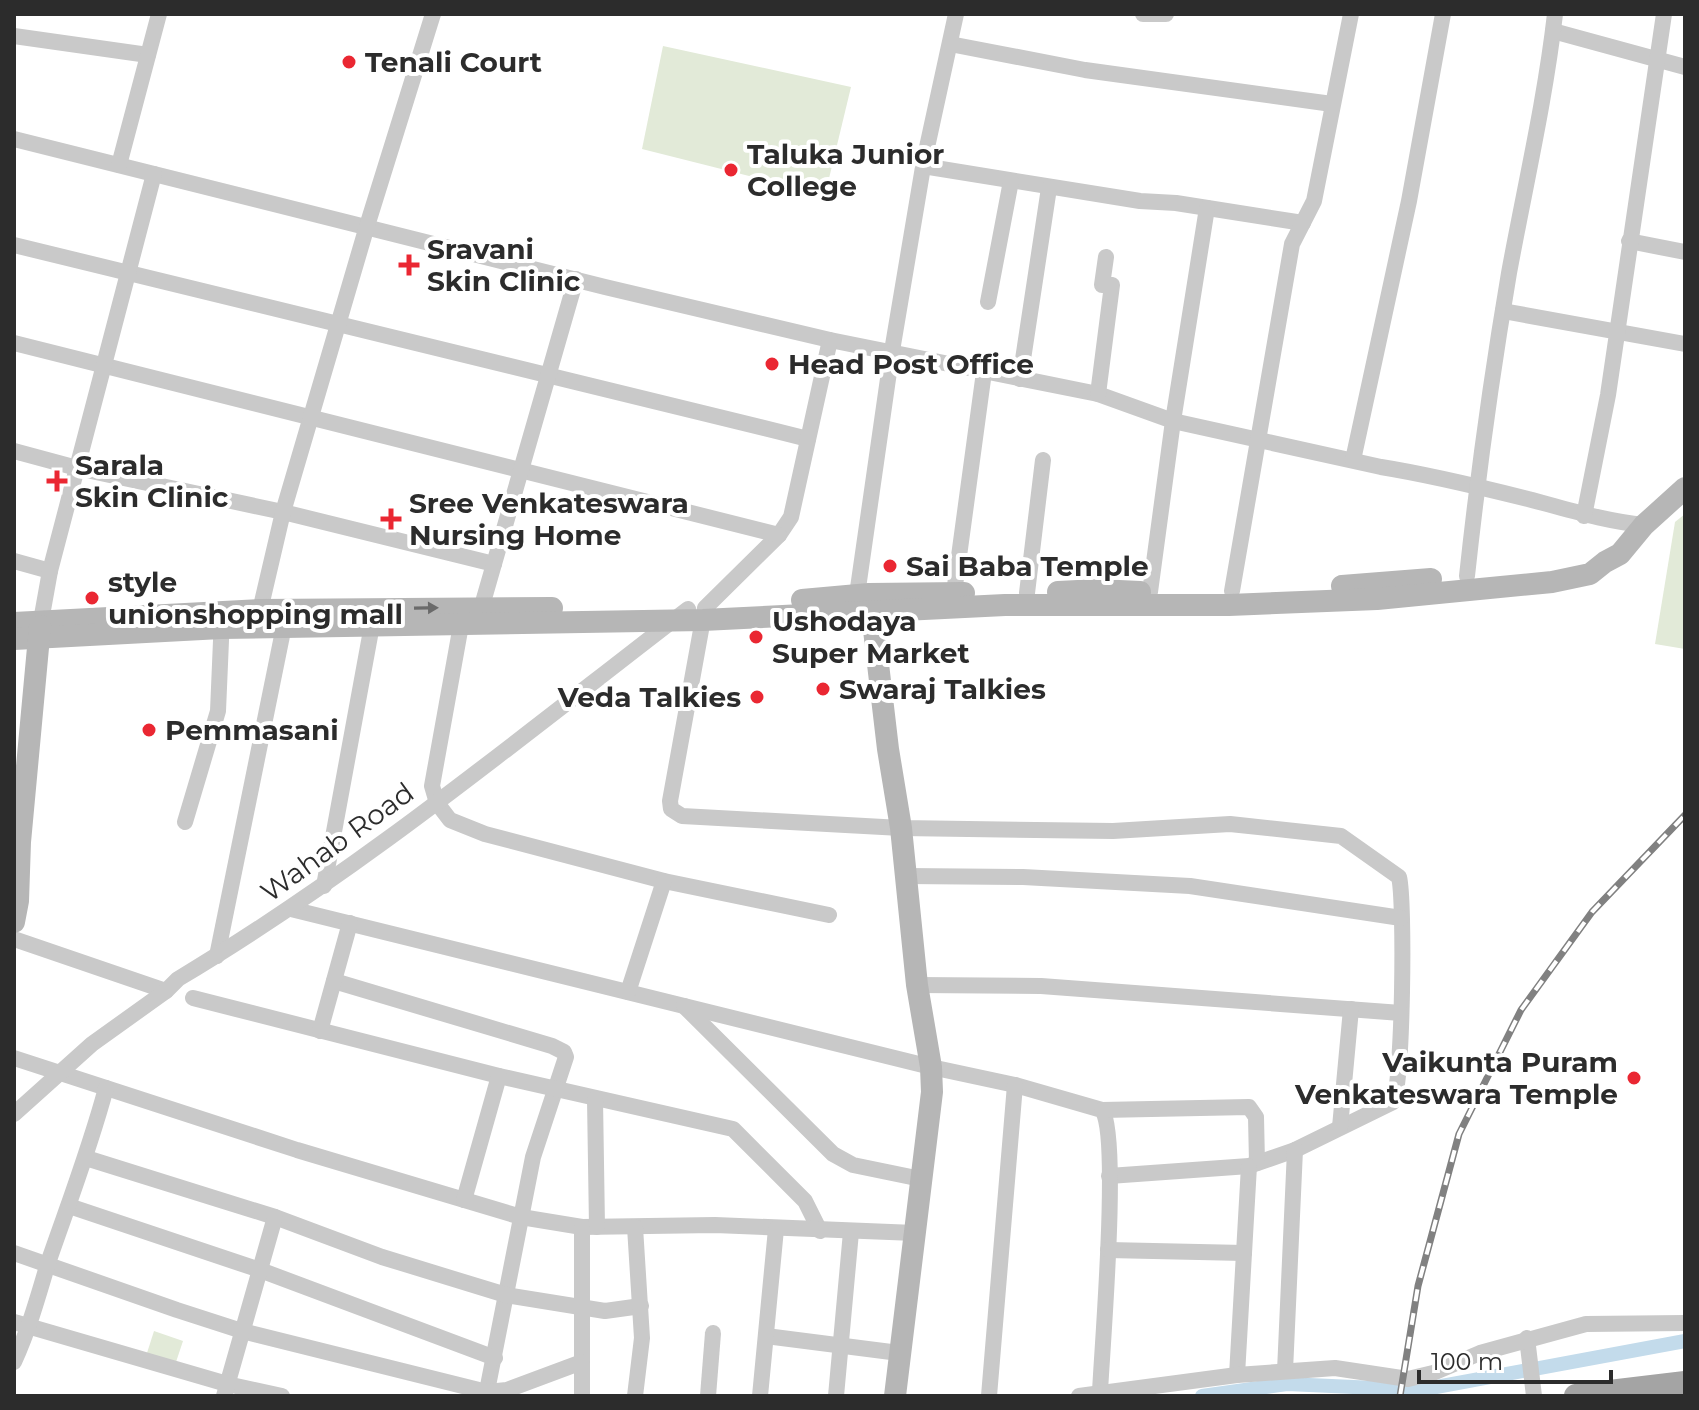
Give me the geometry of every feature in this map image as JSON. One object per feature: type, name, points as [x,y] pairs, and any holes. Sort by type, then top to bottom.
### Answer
[{"type":"main road","points":[[866,600],[1005,605],[1229,605],[1377,599],[1552,582],[1590,574],[1620,554],[1644,525],[1685,488]]},
{"type":"main road","points":[[14,623],[40,629],[258,618],[692,614],[954,593],[1232,591],[1366,585],[1562,568],[1587,561],[1605,562]]},
{"type":"main road","points":[[866,600],[901,828],[917,985],[931,1067],[932,1092],[895,1396]]},
{"type":"main road","points":[[258,618],[284,626],[372,625],[471,616]]},
{"type":"main road","points":[[14,639],[40,629]]},
{"type":"main road","points":[[15,907],[40,629]]},
{"type":"main road","points":[[1576,1396],[1685,1383]]},
{"type":"street","points":[[119,165],[159,14]]},
{"type":"street","points":[[258,618],[283,512],[433,14]]},
{"type":"street","points":[[866,600],[892,351],[923,166],[956,14]]},
{"type":"street","points":[[1143,14],[1166,14]]},
{"type":"street","points":[[1232,591],[1292,244],[1314,201],[1351,14]]},
{"type":"street","points":[[1353,460],[1409,201],[1443,14]]},
{"type":"street","points":[[1584,516],[1608,395],[1664,14]]},
{"type":"street","points":[[1467,576],[1476,487],[1503,311],[1547,80],[1554,22],[1685,67]]},
{"type":"street","points":[[14,36],[148,55]]},
{"type":"street","points":[[950,44],[1085,70],[1332,104]]},
{"type":"street","points":[[14,139],[830,340],[1098,394],[1173,421],[1530,499],[1584,516],[1644,525]]},
{"type":"street","points":[[923,166],[1049,188],[1303,223]]},
{"type":"street","points":[[40,629],[50,571],[154,174]]},
{"type":"street","points":[[988,302],[1011,181]]},
{"type":"street","points":[[1020,379],[1049,188]]},
{"type":"street","points":[[1150,592],[1207,208]]},
{"type":"street","points":[[1629,241],[1685,252]]},
{"type":"street","points":[[14,245],[548,373],[808,439]]},
{"type":"street","points":[[1098,394],[1112,285],[1102,285],[1106,257]]},
{"type":"street","points":[[576,279],[494,564],[471,616],[433,779],[433,794],[455,823],[485,834],[664,881],[829,915]]},
{"type":"street","points":[[1503,311],[1685,344]]},
{"type":"street","name":"Wahab Road","points":[[14,1114],[92,1044],[178,979],[324,886],[692,614],[779,535],[795,506],[830,340]]},
{"type":"street","points":[[14,343],[779,535]]},
{"type":"street","points":[[954,593],[984,372]]},
{"type":"street","points":[[14,451],[494,564]]},
{"type":"street","points":[[1027,593],[1043,460]]},
{"type":"street","points":[[14,561],[50,571]]},
{"type":"street","points":[[692,614],[670,801],[671,809],[682,816],[901,828],[1113,831],[1230,824],[1341,836],[1399,877],[1401,1013],[1397,1095],[1388,1105],[1295,1150],[1253,1165],[1109,1176]]},
{"type":"street","points":[[185,822],[218,711],[222,620]]},
{"type":"street","points":[[324,886],[372,625]]},
{"type":"street","points":[[217,956],[284,626]]},
{"type":"street","points":[[906,876],[1023,877],[1190,886],[1401,918]]},
{"type":"street","points":[[628,992],[664,881]]},
{"type":"street","points":[[291,909],[1015,1085],[1102,1110],[1249,1107],[1256,1117],[1237,1375]]},
{"type":"street","points":[[320,1031],[350,923]]},
{"type":"street","points":[[14,939],[166,991]]},
{"type":"street","points":[[334,981],[564,1052],[566,1063],[533,1157],[486,1394]]},
{"type":"street","points":[[917,985],[1041,986],[1401,1013]]},
{"type":"street","points":[[193,998],[499,1076],[733,1129],[805,1201],[820,1231]]},
{"type":"street","points":[[684,1006],[833,1154],[853,1165],[921,1179]]},
{"type":"street","points":[[1340,1127],[1351,1009]]},
{"type":"street","points":[[14,1058],[521,1217],[589,1227],[715,1225],[915,1233]]},
{"type":"street","points":[[464,1200],[499,1076]]},
{"type":"street","points":[[989,1396],[1015,1085]]},
{"type":"street","points":[[14,1362],[22,1325],[69,1206],[106,1088]]},
{"type":"street","points":[[582,1396],[581,1306],[589,1227],[595,1099]]},
{"type":"street","points":[[1100,1392],[1109,1176],[1109,1131],[1107,1117],[1102,1110]]},
{"type":"street","points":[[1285,1371],[1295,1150]]},
{"type":"street","points":[[86,1158],[275,1217],[382,1257],[506,1295],[605,1311],[641,1306]]},
{"type":"street","points":[[69,1206],[260,1270],[495,1358]]},
{"type":"street","points":[[225,1390],[275,1217]]},
{"type":"street","points":[[635,1227],[642,1338],[635,1396]]},
{"type":"street","points":[[760,1396],[776,1229]]},
{"type":"street","points":[[836,1396],[851,1232]]},
{"type":"street","points":[[1108,1250],[1244,1253]]},
{"type":"street","points":[[14,1253],[242,1331],[486,1394],[507,1390],[582,1362]]},
{"type":"street","points":[[1079,1396],[1237,1375],[1335,1368],[1408,1379],[1433,1373],[1480,1353],[1528,1344],[1586,1324],[1685,1323]]},
{"type":"street","points":[[22,1325],[225,1390],[282,1396]]},
{"type":"street","points":[[708,1396],[713,1333]]},
{"type":"street","points":[[766,1336],[899,1353]]},
{"type":"street","points":[[1528,1344],[1533,1393]]},
{"type":"green space","points":[[663,46],[851,87],[825,195],[642,149]]},
{"type":"green space","points":[[1685,514],[1685,649],[1655,644],[1675,522]]},
{"type":"green space","points":[[154,1331],[183,1341],[176,1362],[147,1353]]},
{"type":"waterway","points":[[1202,1396],[1287,1384],[1420,1390],[1685,1341]]},
{"type":"railway","points":[[1400,1396],[1418,1286],[1459,1134],[1521,1010],[1592,912],[1685,815]]},
{"type":"place","name":"Tenali Court","points":[[349,62]]},
{"type":"place","name":"Taluka Junior College","points":[[731,170]]},
{"type":"place","name":"Sravani Skin Clinic","points":[[409,265]]},
{"type":"place","name":"Head Post Office","points":[[772,364]]},
{"type":"place","name":"Sarala Skin Clinic","points":[[57,481]]},
{"type":"place","name":"Sree Venkateswara Nursing Home","points":[[391,519]]},
{"type":"place","name":"Sai Baba Temple","points":[[890,566]]},
{"type":"place","name":"style unionshopping mall","points":[[92,598]]},
{"type":"place","name":"Ushodaya Super Market","points":[[756,637]]},
{"type":"place","name":"Swaraj Talkies","points":[[823,689]]},
{"type":"place","name":"Veda Talkies","points":[[757,697]]},
{"type":"place","name":"Pemmasani","points":[[149,730]]},
{"type":"place","name":"Vaikunta Puram Venkateswara Temple","points":[[1634,1078]]}]
